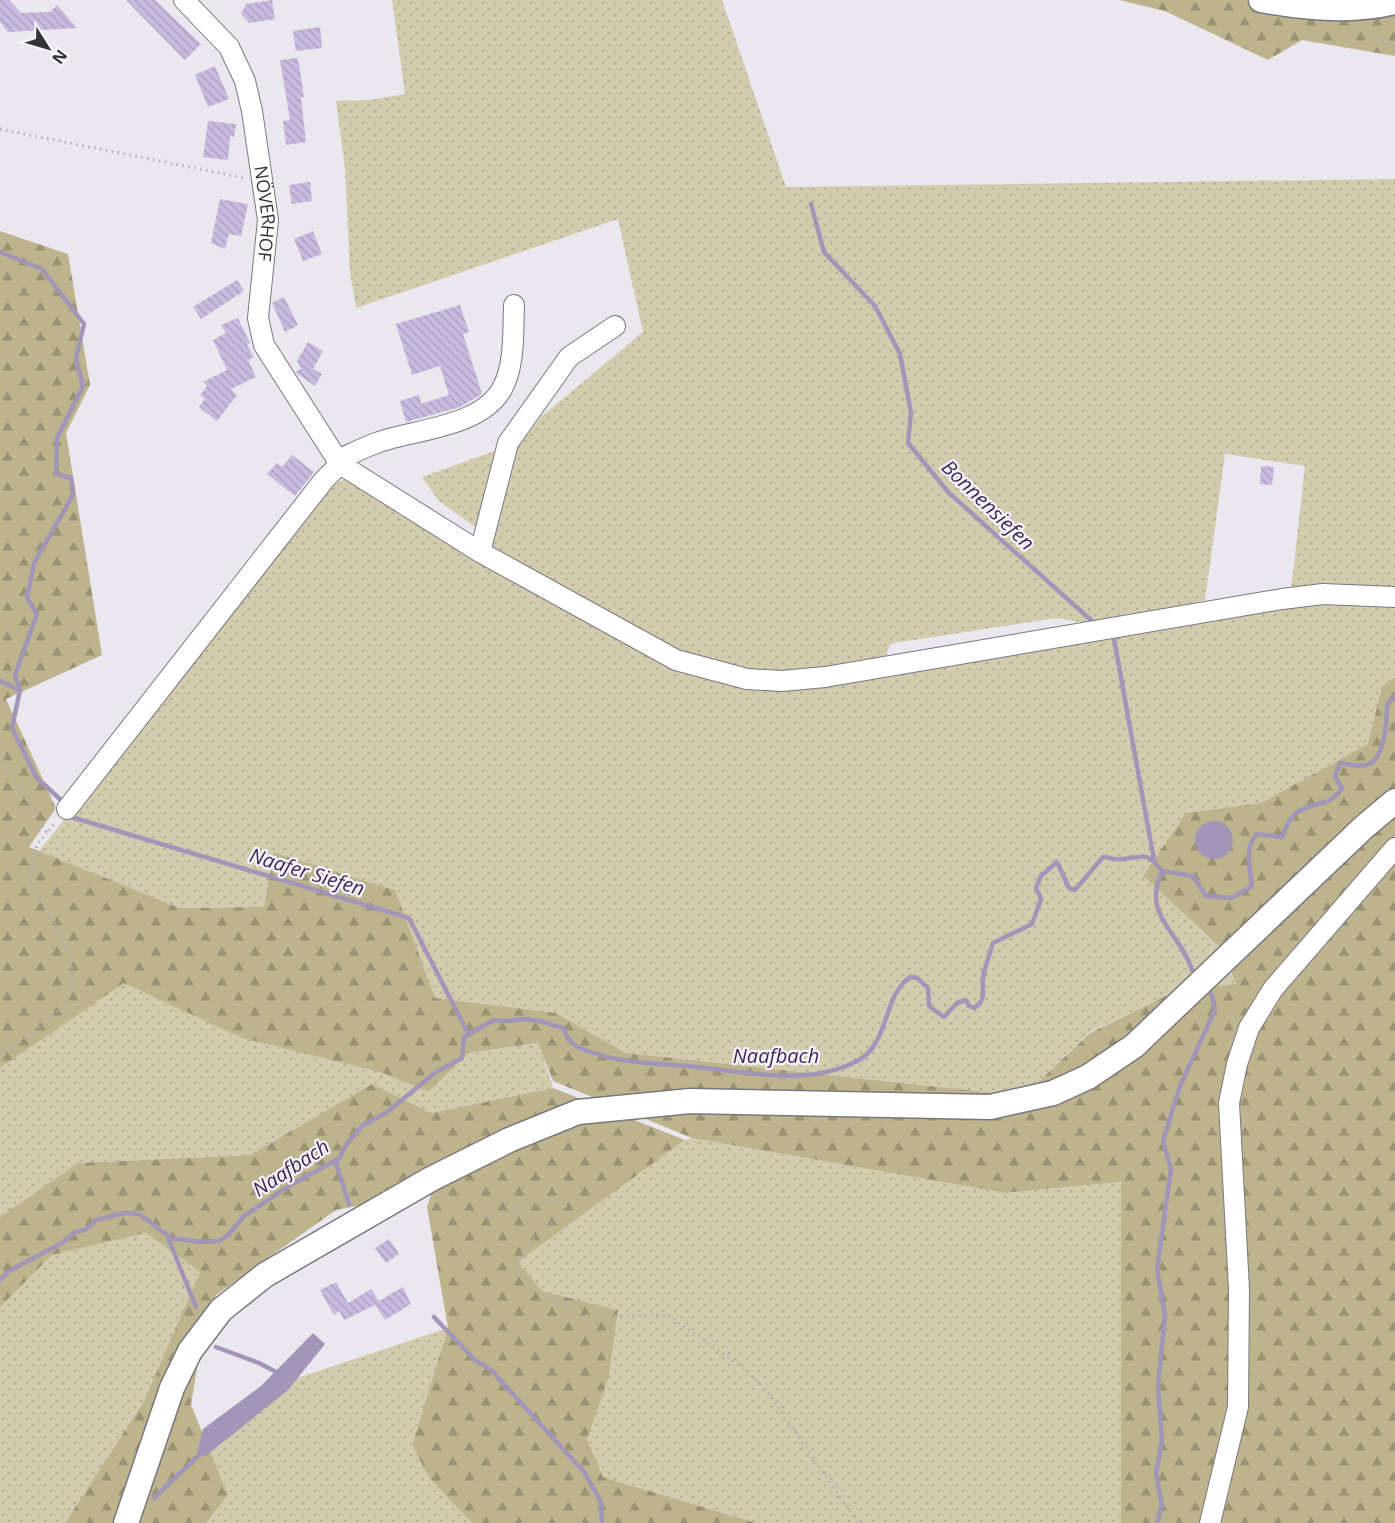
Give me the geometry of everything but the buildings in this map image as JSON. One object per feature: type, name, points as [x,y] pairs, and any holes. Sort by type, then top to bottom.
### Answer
[{"type":"main road","points":[[1261,0],[1340,8],[1395,2]]},
{"type":"main road","points":[[126,1523],[172,1388],[190,1351],[221,1310],[265,1275],[431,1179],[508,1140],[578,1112],[690,1101],[990,1107],[1053,1093],[1088,1077],[1134,1046],[1364,827],[1395,801]]},
{"type":"street","name":"NÖVERHOF","points":[[184,0],[229,47],[245,81],[268,220],[258,318],[264,345],[338,462]]},
{"type":"street","points":[[67,809],[338,462],[380,442],[450,424],[490,405],[503,387],[508,368],[514,305]]},
{"type":"street","points":[[480,552],[508,444],[570,357],[615,326]]},
{"type":"street","points":[[338,462],[480,552],[676,660],[747,679],[782,681],[852,672],[1282,599],[1323,594],[1395,597]]},
{"type":"street","points":[[1210,1523],[1238,1407],[1239,1289],[1229,1103],[1237,1064],[1249,1028],[1273,989],[1395,848]]},
{"type":"path","points":[[1340,8],[1356,26],[1395,47]]},
{"type":"path","points":[[0,129],[242,178],[262,178]]},
{"type":"path","points":[[0,753],[46,832]]},
{"type":"path","points":[[0,1056],[57,1013],[69,994],[74,976],[70,951],[29,878],[37,844],[67,809]]},
{"type":"path","points":[[483,1218],[562,1198],[567,1210],[533,1240],[518,1260],[520,1276],[546,1298],[590,1317],[668,1315],[746,1370],[769,1394],[858,1523]]},
{"type":"shaded area","points":[[392,0],[722,0],[786,187],[1395,179],[1395,592],[1291,590],[1305,466],[1225,454],[1205,600],[1102,626],[1057,618],[900,642],[890,644],[887,653],[888,663],[786,677],[683,657],[482,549],[511,456],[541,417],[643,332],[618,219],[356,308],[350,273],[345,168],[336,101],[370,100],[405,94]]},
{"type":"shaded area","points":[[503,448],[481,531],[439,501],[422,477]]},
{"type":"shaded area","points":[[346,478],[638,648],[756,685],[1323,600],[1395,601],[1395,677],[1382,688],[1369,744],[1261,803],[1186,813],[1143,876],[1222,949],[1236,985],[1176,991],[1090,1032],[1023,1096],[626,1053],[556,1013],[435,998],[394,890],[273,852],[264,907],[180,908],[39,851],[331,487]]},
{"type":"shaded area","points":[[1214,821],[1221,822],[1227,827],[1232,833],[1232,847],[1227,853],[1221,858],[1214,859],[1207,858],[1201,853],[1196,847],[1195,840],[1196,833],[1201,827],[1207,822]]},
{"type":"shaded area","points":[[124,982],[242,1038],[383,1073],[428,1092],[469,1053],[539,1043],[553,1088],[431,1113],[372,1084],[250,1155],[78,1163],[0,1217],[0,1068]]},
{"type":"shaded area","points":[[692,1138],[1005,1193],[1121,1182],[1121,1523],[756,1523],[603,1477],[586,1439],[609,1376],[618,1310],[542,1291],[518,1262],[685,1140]]},
{"type":"shaded area","points":[[146,1233],[201,1272],[144,1401],[65,1523],[0,1523],[0,1306],[52,1255]]},
{"type":"shaded area","points":[[448,1328],[412,1445],[429,1478],[472,1523],[206,1523],[228,1495],[209,1450],[279,1384]]},
{"type":"shaded area","points":[[313,1333],[325,1344],[288,1390],[207,1455],[196,1458],[203,1429],[261,1386]]},
{"type":"green space","points":[[1119,0],[1395,0],[1395,56],[1302,40],[1268,60],[1165,11]]},
{"type":"green space","points":[[0,231],[68,254],[90,385],[66,433],[102,655],[6,699],[56,808],[29,847],[180,908],[264,907],[273,852],[395,890],[435,998],[556,1013],[626,1053],[1023,1096],[1090,1033],[1176,991],[1236,984],[1222,949],[1143,876],[1186,813],[1261,803],[1368,744],[1382,687],[1395,677],[1395,1523],[1121,1523],[1121,1182],[1005,1193],[692,1138],[553,1081],[538,1043],[469,1053],[428,1092],[383,1073],[242,1038],[124,983],[0,1068]]},
{"type":"green space","points":[[372,1084],[431,1113],[553,1088],[685,1140],[518,1262],[542,1291],[618,1310],[609,1376],[587,1439],[603,1477],[756,1523],[472,1523],[429,1478],[412,1445],[448,1328],[427,1207],[432,1192],[336,1210],[216,1295],[203,1332],[191,1405],[228,1495],[206,1523],[65,1523],[144,1401],[200,1272],[146,1233],[52,1255],[0,1307],[0,1217],[78,1163],[250,1155]]},
{"type":"waterway","name":"Bonnensiefen","points":[[811,204],[824,252],[875,306],[900,354],[911,413],[908,443],[949,493],[1091,620]]},
{"type":"waterway","points":[[0,252],[42,269],[84,324],[76,358],[83,386],[57,438],[56,474],[71,478],[73,495],[34,563],[27,598],[37,614],[15,675],[20,690]]},
{"type":"waterway","name":"Bonnensiefen","points":[[1114,639],[1154,860]]},
{"type":"waterway","name":"Naafer Siefen","points":[[0,681],[19,690]]},
{"type":"waterway","name":"Naafer Siefen","points":[[20,690],[12,728],[36,777],[62,801]]},
{"type":"waterway","name":"Naafbach","points":[[0,1280],[9,1271],[62,1243],[75,1232],[85,1230],[96,1220],[124,1213],[139,1214],[171,1238],[200,1242],[219,1241],[228,1235],[244,1216],[292,1184],[340,1158],[345,1146],[362,1126],[386,1113],[436,1072],[462,1058],[464,1037],[494,1020],[528,1019],[548,1023],[563,1028],[571,1042],[580,1048],[606,1057],[633,1062],[752,1074],[797,1076],[839,1069],[859,1060],[869,1052],[876,1042],[895,996],[910,977],[917,978],[928,988],[929,1006],[944,1017],[957,1003],[966,1000],[969,1006],[974,1008],[978,1005],[982,998],[983,977],[993,943],[1032,924],[1041,899],[1036,888],[1041,876],[1057,862],[1069,888],[1075,890],[1103,857],[1148,858],[1162,871],[1193,876],[1206,896],[1232,898],[1252,886],[1249,852],[1253,839],[1257,834],[1282,837],[1294,814],[1334,797],[1342,788],[1335,777],[1340,763],[1362,766],[1374,760],[1379,754],[1384,738],[1387,705],[1395,696]]},
{"type":"waterway","name":"Naafer Siefen","points":[[71,817],[409,918],[469,1035]]},
{"type":"waterway","points":[[1162,871],[1156,900],[1159,912],[1192,970]]},
{"type":"waterway","points":[[1157,1523],[1162,1506],[1156,1474],[1162,1440],[1158,1386],[1165,1315],[1157,1269],[1171,1169],[1163,1141],[1180,1086],[1215,1010],[1209,991]]},
{"type":"waterway","points":[[335,1160],[349,1204]]},
{"type":"waterway","points":[[167,1235],[196,1307]]},
{"type":"waterway","points":[[434,1317],[475,1360],[491,1370],[584,1472],[601,1502],[602,1523]]},
{"type":"waterway","points":[[216,1347],[259,1363],[278,1373]]},
{"type":"waterway","points":[[154,1498],[200,1454]]}]
